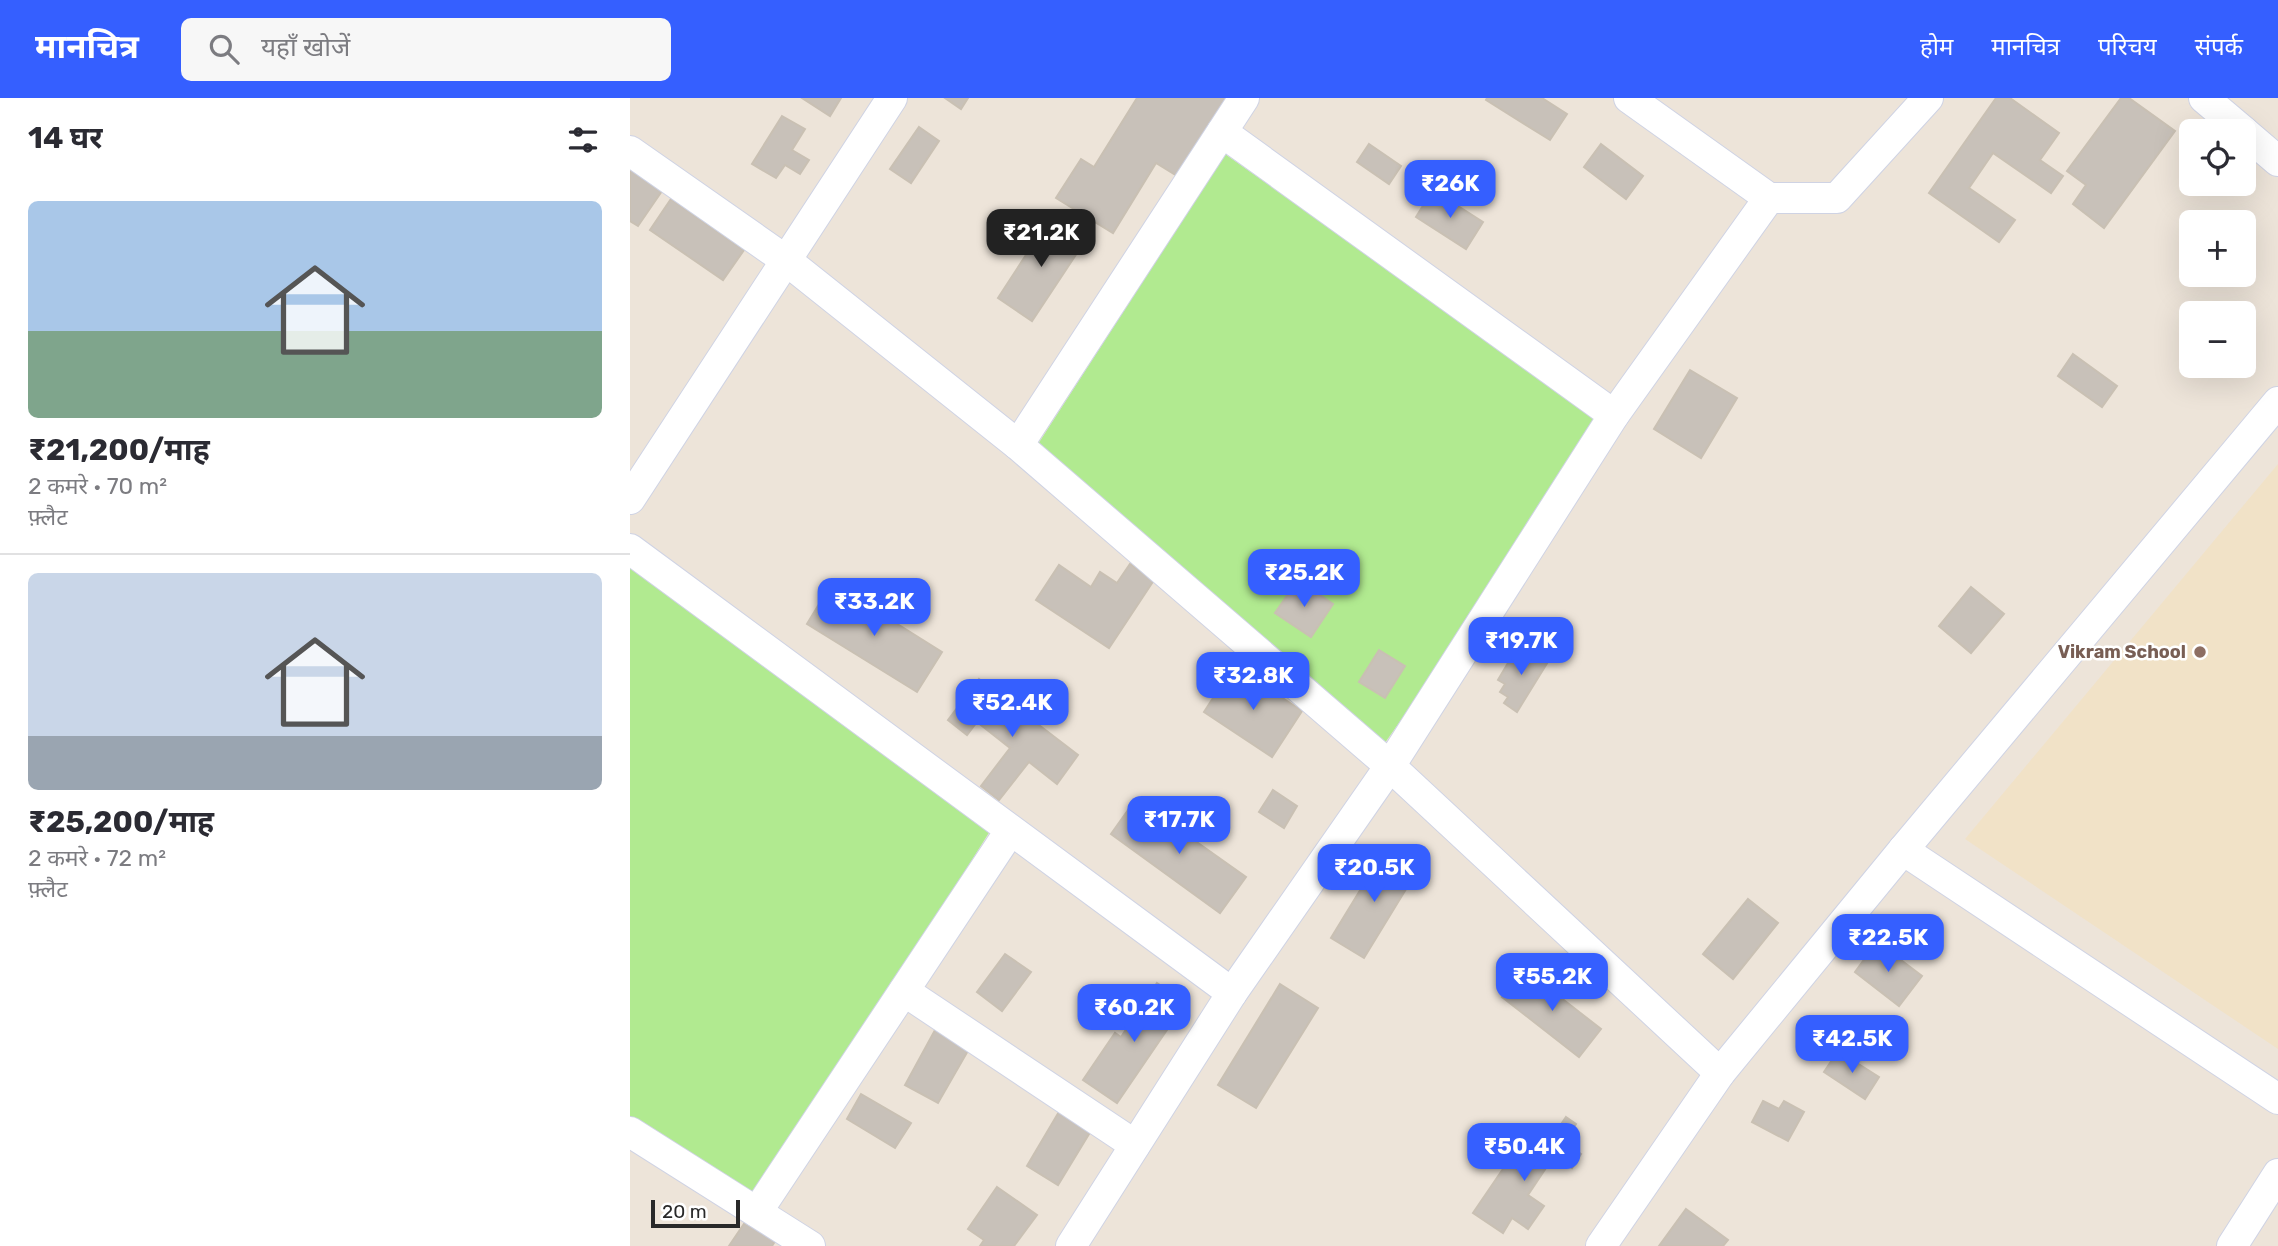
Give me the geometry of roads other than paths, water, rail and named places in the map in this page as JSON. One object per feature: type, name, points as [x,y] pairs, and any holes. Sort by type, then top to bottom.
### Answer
[{"type":"street","points":[[630,499],[892,98]]},
{"type":"street","points":[[1018,445],[1244,98]]},
{"type":"street","points":[[1629,98],[1769,198],[1837,198],[1928,98]]},
{"type":"street","points":[[2204,98],[2229,119]]},
{"type":"street","points":[[1223,132],[1614,415]]},
{"type":"street","points":[[2256,142],[2278,161]]},
{"type":"street","points":[[630,151],[787,261],[1018,445],[1390,766],[1720,1073]]},
{"type":"street","points":[[1072,1246],[1232,993],[1390,766],[1614,415],[1769,198]]},
{"type":"street","points":[[1601,1246],[1720,1073],[2278,402]]},
{"type":"street","points":[[630,549],[1232,993]]},
{"type":"street","points":[[757,1212],[1010,831]]},
{"type":"street","points":[[1903,850],[2278,1099]]},
{"type":"street","points":[[904,990],[1135,1145]]},
{"type":"street","points":[[630,1132],[810,1246]]},
{"type":"street","points":[[2232,1246],[2278,1174]]},
{"type":"place","name":"Vikram School","points":[[2200,652]]}]
